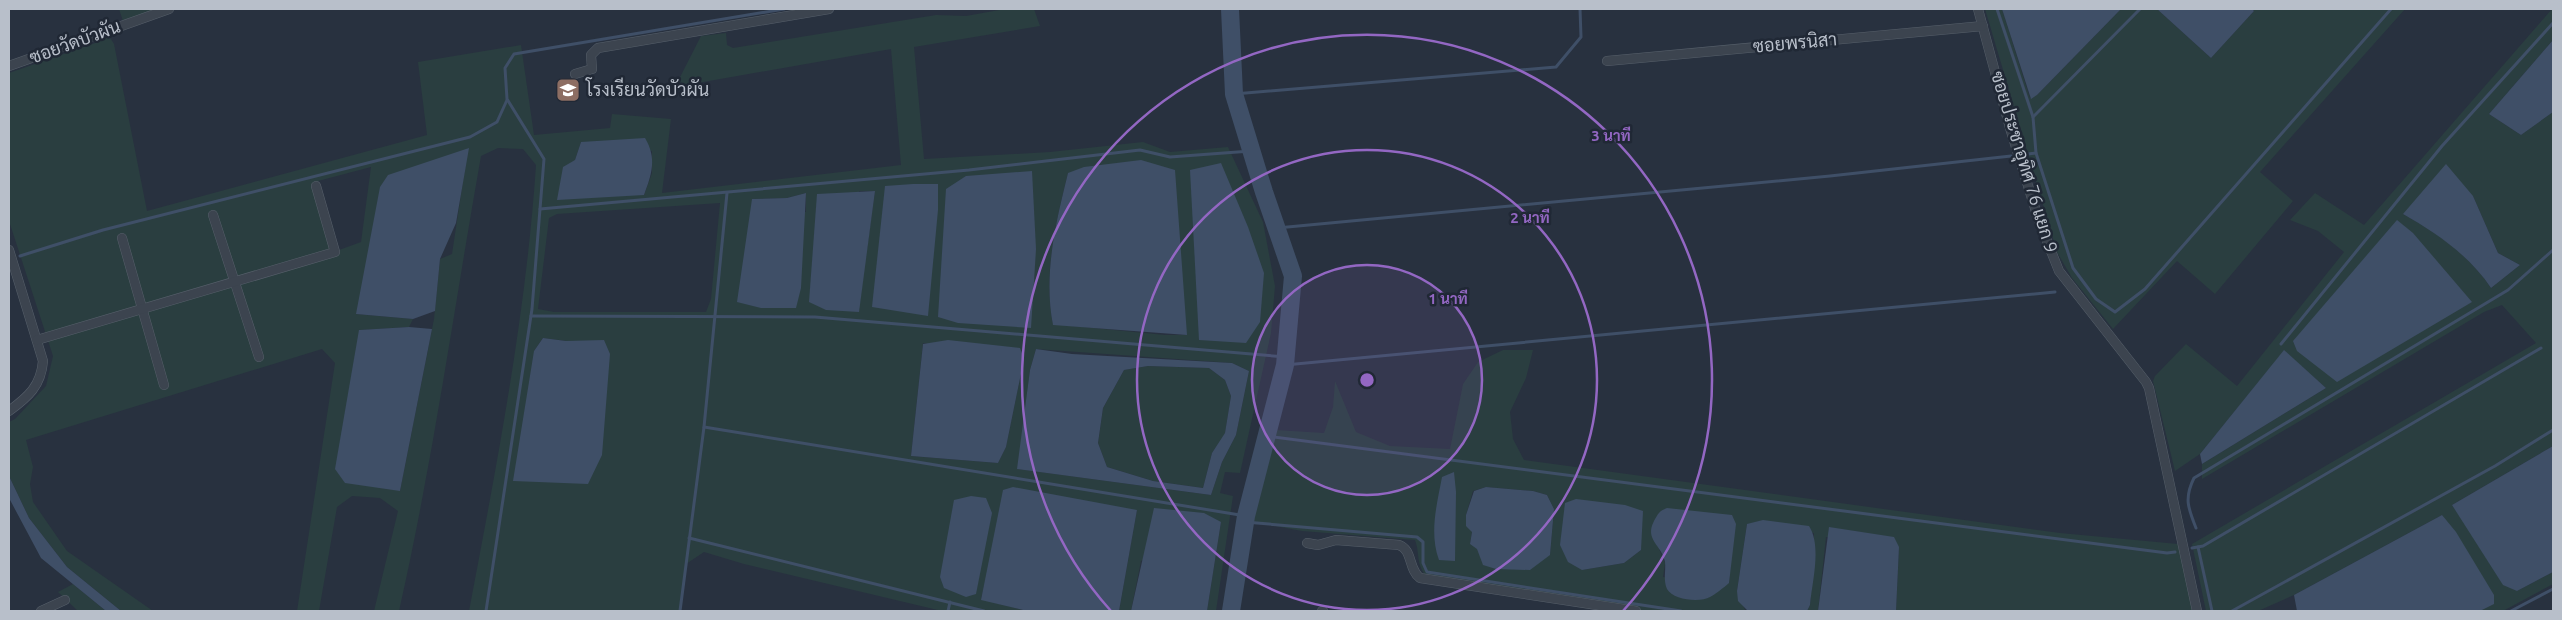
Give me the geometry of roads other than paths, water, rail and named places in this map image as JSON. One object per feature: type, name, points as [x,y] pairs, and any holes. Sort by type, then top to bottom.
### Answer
[{"type":"street","name":"ซอยวัดบัวผัน","points":[[9,66],[169,9]]},
{"type":"street","points":[[575,74],[592,69],[591,55],[598,48],[829,9]]},
{"type":"street","name":"ซอยประชาอุทิศ 76 แยก 9","points":[[1978,9],[2010,128],[2050,252],[2060,271],[2149,388],[2197,611]]},
{"type":"street","name":"ซอยพรนิสา","points":[[1607,61],[1983,26]]},
{"type":"street","points":[[37,340],[335,252],[316,186]]},
{"type":"street","points":[[213,215],[259,357]]},
{"type":"street","points":[[122,238],[164,385]]},
{"type":"street","points":[[9,250],[43,361],[42,374],[36,386],[29,396],[9,411]]},
{"type":"street","points":[[1307,543],[1318,545],[1336,540],[1399,545],[1405,547],[1413,571],[1420,578],[1636,611]]},
{"type":"street","points":[[42,611],[65,600]]},
{"type":"water","points":[[2002,9],[2121,9],[2031,99]]},
{"type":"water","points":[[2157,9],[2252,9],[2254,11],[2211,58]]},
{"type":"water","points":[[2553,40],[2553,112],[2521,135],[2489,114]]},
{"type":"water","points":[[645,138],[651,152],[652,166],[644,195],[557,200],[563,167],[575,160],[581,142]]},
{"type":"water","points":[[469,148],[456,223],[440,259],[435,311],[413,319],[356,314],[380,187],[388,175]]},
{"type":"water","points":[[1141,160],[1175,170],[1187,335],[1053,325],[1049,287],[1050,267],[1055,229],[1068,173],[1084,167]]},
{"type":"water","points":[[1221,163],[1248,227],[1264,273],[1260,322],[1246,343],[1199,340],[1190,170]]},
{"type":"water","points":[[2446,164],[2473,196],[2498,253],[2520,265],[2491,288],[2483,276],[2462,255],[2403,214]]},
{"type":"water","points":[[1032,171],[1036,249],[1031,328],[958,323],[938,317],[946,189],[966,176]]},
{"type":"water","points":[[938,184],[938,210],[928,316],[872,307],[885,186]]},
{"type":"water","points":[[875,191],[859,312],[826,310],[809,302],[817,194]]},
{"type":"water","points":[[806,193],[801,288],[796,308],[761,308],[737,302],[752,199],[787,198]]},
{"type":"water","points":[[2397,220],[2413,233],[2472,302],[2337,382],[2297,351],[2293,341]]},
{"type":"water","points":[[409,327],[432,329],[400,491],[345,483],[335,469],[359,330]]},
{"type":"water","points":[[543,338],[566,341],[604,340],[610,354],[602,455],[588,484],[513,481],[534,351]]},
{"type":"water","points":[[948,340],[1020,348],[1024,359],[1006,447],[998,463],[911,456],[923,344]]},
{"type":"water","points":[[1036,349],[1072,354],[1232,363],[1249,371],[1236,435],[1222,462],[1211,495],[1017,469],[1030,370]],"holes":[[[1148,366],[1209,368],[1225,380],[1231,396],[1225,433],[1212,453],[1203,488],[1153,481],[1107,467],[1098,443],[1103,408],[1124,370]]]},
{"type":"water","points":[[2284,350],[2326,388],[2202,464],[2200,454]]},
{"type":"water","points":[[2553,446],[2553,572],[2517,591],[2503,585],[2452,505]]},
{"type":"water","points":[[1454,472],[1456,492],[1455,561],[1439,560],[1434,529],[1436,508],[1442,477]]},
{"type":"water","points":[[9,476],[29,518],[67,567],[121,611],[106,611],[41,558],[9,498]]},
{"type":"water","points":[[1013,487],[1137,510],[1119,611],[1027,611],[981,600],[1003,490]]},
{"type":"water","points":[[1486,487],[1533,491],[1547,495],[1554,509],[1550,555],[1530,570],[1496,569],[1483,565],[1477,549],[1470,544],[1472,532],[1466,526],[1466,515],[1474,491]]},
{"type":"water","points":[[971,496],[986,498],[992,513],[976,594],[966,597],[944,588],[940,577],[954,500]]},
{"type":"water","points":[[1576,499],[1625,505],[1643,511],[1641,550],[1624,563],[1582,570],[1568,562],[1560,545],[1565,503]]},
{"type":"water","points":[[1154,508],[1204,513],[1221,522],[1207,611],[1131,611]]},
{"type":"water","points":[[1667,508],[1732,515],[1736,524],[1729,583],[1706,599],[1681,598],[1670,593],[1667,589],[1665,562],[1661,551],[1652,538],[1651,528],[1660,512]]},
{"type":"water","points":[[2442,515],[2456,532],[2494,595],[2494,604],[2480,611],[2297,611],[2294,595]]},
{"type":"water","points":[[1763,520],[1809,526],[1813,534],[1816,554],[1810,605],[1807,611],[1748,611],[1738,601],[1737,591],[1747,524]]},
{"type":"water","points":[[1829,527],[1894,537],[1899,547],[1896,611],[1818,611]]},
{"type":"waterway","points":[[486,611],[532,309],[544,159],[507,99],[505,68],[514,54],[784,9]]},
{"type":"waterway","points":[[1230,9],[1234,94],[1264,192],[1293,276],[1285,365],[1246,516],[1231,611]]},
{"type":"waterway","points":[[1234,94],[1556,67],[1581,37],[1580,9]]},
{"type":"waterway","points":[[1997,9],[2033,117]]},
{"type":"waterway","points":[[2028,154],[2036,153],[2033,117],[2140,9]]},
{"type":"waterway","points":[[2036,153],[2073,268],[2096,299],[2115,312],[2145,289],[2391,9]]},
{"type":"waterway","points":[[2281,344],[2442,146],[2553,23]]},
{"type":"waterway","points":[[20,256],[103,230],[470,137],[497,122],[507,100]]},
{"type":"waterway","points":[[540,209],[969,170],[1140,150],[1170,157],[1251,151]]},
{"type":"waterway","points":[[1277,228],[1830,176],[2011,156]]},
{"type":"waterway","points":[[680,611],[704,427],[727,193]]},
{"type":"waterway","points":[[2196,528],[2188,503],[2189,491],[2194,478],[2508,290],[2553,250]]},
{"type":"waterway","points":[[1285,365],[2055,292]]},
{"type":"waterway","points":[[531,316],[815,317],[1286,357]]},
{"type":"waterway","points":[[2192,548],[2203,546],[2541,348]]},
{"type":"waterway","points":[[704,427],[1246,516]]},
{"type":"waterway","points":[[2232,611],[2495,466],[2553,430]]},
{"type":"waterway","points":[[1267,436],[2167,553],[2175,552]]},
{"type":"waterway","points":[[1245,522],[1417,537],[1423,542],[1423,563],[1427,572],[1681,611]]},
{"type":"waterway","points":[[689,538],[984,611]]},
{"type":"waterway","points":[[2198,547],[2212,611]]},
{"type":"waterway","points":[[2511,611],[2553,589]]},
{"type":"waterway","points":[[948,611],[950,602]]},
{"type":"place","name":"โรงเรียนวัดบัวผัน","points":[[568,90]]}]
